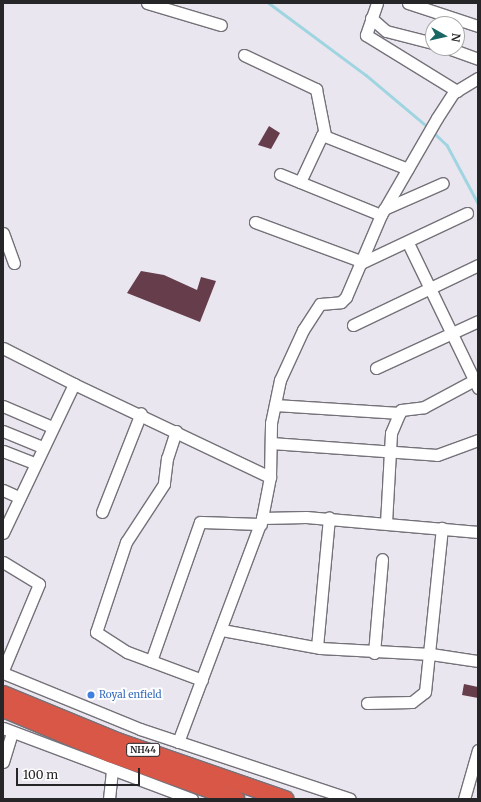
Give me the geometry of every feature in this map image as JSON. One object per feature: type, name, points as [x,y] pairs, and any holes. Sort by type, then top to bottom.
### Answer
[{"type":"highway","name":"NH44","points":[[3,694],[120,742],[285,799]]},
{"type":"highway","name":"NH44","points":[[3,709],[110,754],[236,799]]},
{"type":"street","points":[[147,3],[221,25]]},
{"type":"street","points":[[375,3],[368,37],[399,52],[457,91]]},
{"type":"street","points":[[408,3],[478,26]]},
{"type":"street","points":[[371,18],[386,31],[425,41]]},
{"type":"street","points":[[465,54],[478,58]]},
{"type":"street","points":[[244,55],[316,89],[326,135]]},
{"type":"street","points":[[178,742],[222,630],[261,521],[270,478],[271,443],[275,405],[280,380],[303,330],[320,304],[341,302],[346,297],[363,262],[382,212],[437,118],[457,91],[478,78]]},
{"type":"street","points":[[300,182],[317,139],[326,135],[408,169]]},
{"type":"street","points":[[280,174],[382,212],[443,182]]},
{"type":"street","points":[[255,222],[363,262],[408,243],[467,213]]},
{"type":"street","points":[[3,233],[14,263]]},
{"type":"street","points":[[275,405],[400,413],[424,407],[477,382],[451,334],[408,243]]},
{"type":"street","points":[[354,325],[478,265]]},
{"type":"street","points":[[376,368],[478,321]]},
{"type":"street","points":[[3,348],[74,384],[141,414],[270,478]]},
{"type":"street","points":[[3,534],[42,446],[74,384]]},
{"type":"street","points":[[3,406],[52,427]]},
{"type":"street","points":[[386,522],[391,433],[400,413]]},
{"type":"street","points":[[102,512],[141,414]]},
{"type":"street","points":[[3,431],[42,446]]},
{"type":"street","points":[[176,431],[167,458],[164,484],[126,542],[96,629],[102,639],[151,661],[202,680]]},
{"type":"street","points":[[271,443],[390,453],[444,455],[478,440]]},
{"type":"street","points":[[3,450],[34,463]]},
{"type":"street","points":[[3,490],[20,497]]},
{"type":"street","points":[[151,661],[200,522],[329,518],[386,522],[478,532]]},
{"type":"street","points":[[317,647],[329,518]]},
{"type":"street","points":[[367,702],[412,702],[425,692],[431,654],[442,528]]},
{"type":"street","points":[[374,653],[382,559]]},
{"type":"street","points":[[3,562],[36,579],[39,586],[3,670]]},
{"type":"street","points":[[222,630],[317,647],[374,653],[431,654],[478,661]]},
{"type":"street","points":[[3,673],[178,742],[350,799]]},
{"type":"street","points":[[3,762],[8,730],[112,771],[190,799]]},
{"type":"street","points":[[464,799],[473,781],[478,750]]},
{"type":"street","points":[[109,799],[112,771]]},
{"type":"building","points":[[269,126],[280,133],[271,149],[258,145]]},
{"type":"building","points":[[141,271],[164,275],[197,290],[201,277],[216,281],[200,322],[127,293]]},
{"type":"building","points":[[464,684],[478,687],[478,698],[462,695]]},
{"type":"waterway","points":[[269,3],[366,75],[428,127]]},
{"type":"waterway","points":[[433,132],[447,145],[478,203]]},
{"type":"place","name":"Royal enfield","points":[[91,695]]}]
